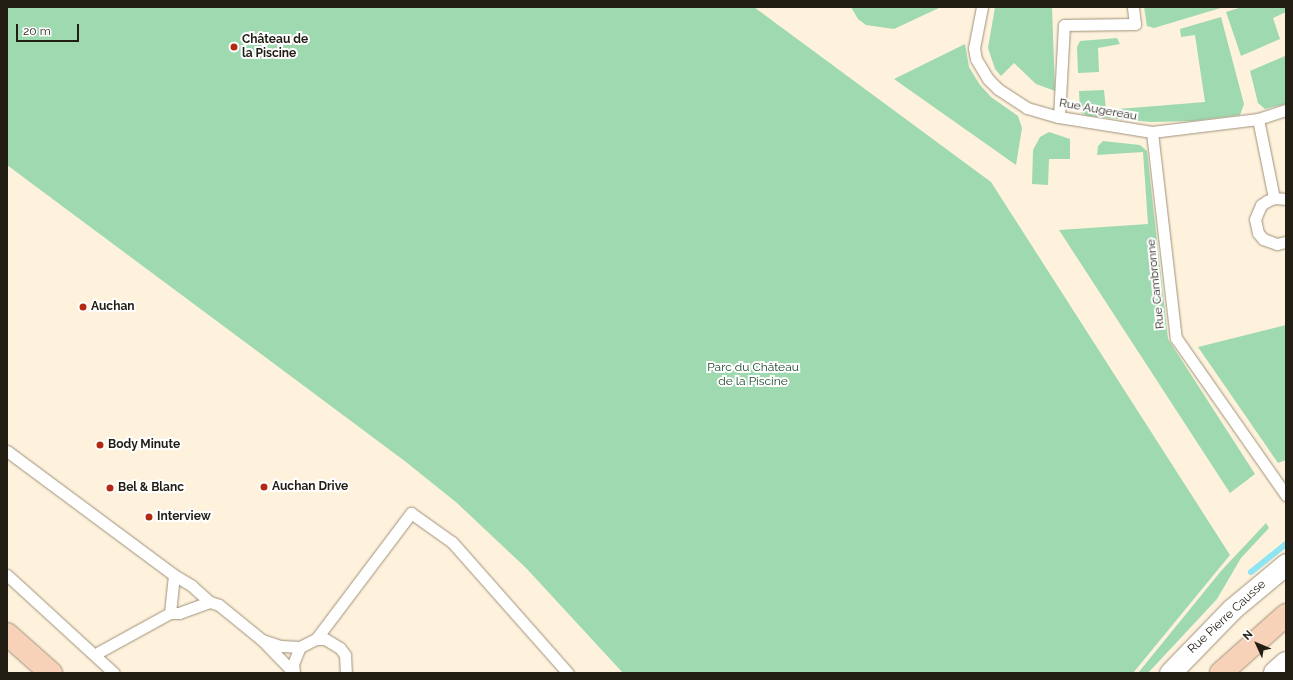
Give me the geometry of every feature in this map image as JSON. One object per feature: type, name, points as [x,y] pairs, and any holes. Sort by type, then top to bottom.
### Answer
[{"type":"main road","points":[[1221,673],[1286,615]]},
{"type":"main road","points":[[7,634],[51,673]]},
{"type":"street","name":"Rue Pierre Causse","points":[[1170,673],[1232,609],[1286,564]]},
{"type":"street","points":[[1275,673],[1286,663]]},
{"type":"lane","points":[[1059,117],[1064,25],[1135,24],[1133,7]]},
{"type":"lane","name":"Rue Augereau","points":[[982,8],[974,48],[981,68],[1008,96],[1028,108],[1059,117],[1152,132],[1258,119],[1286,110]]},
{"type":"lane","points":[[1258,119],[1274,198]]},
{"type":"lane","name":"Rue Cambronne","points":[[1152,132],[1176,338],[1286,495]]},
{"type":"lane","points":[[1286,199],[1274,198],[1261,205],[1255,219],[1255,226],[1263,239],[1270,243],[1286,242]]},
{"type":"lane","points":[[7,451],[174,575],[192,586],[210,602],[219,605],[262,640],[294,673]]},
{"type":"lane","points":[[262,640],[281,646],[300,647],[316,639],[411,513],[452,542],[568,673]]},
{"type":"lane","points":[[7,575],[114,673]]},
{"type":"lane","points":[[170,613],[174,575]]},
{"type":"lane","points":[[99,652],[170,613],[179,613],[210,602]]},
{"type":"lane","points":[[316,639],[325,639],[340,648],[345,655],[347,673]]},
{"type":"lane","points":[[294,673],[293,664],[300,647]]},
{"type":"green space","name":"Parc du Château de la Piscine","points":[[7,7],[754,7],[991,182],[1230,555],[1133,673],[623,673],[527,569],[457,503],[406,462],[7,165]]},
{"type":"green space","points":[[851,7],[941,7],[894,29],[866,25],[858,19]]},
{"type":"green space","points":[[995,7],[1052,7],[1055,91],[1036,84],[1014,63],[1001,76],[995,69],[988,48]]},
{"type":"green space","points":[[1144,7],[1224,7],[1154,28],[1147,26]]},
{"type":"green space","points":[[1242,7],[1286,7],[1286,12],[1273,18],[1280,39],[1241,56],[1226,12]]},
{"type":"green space","points":[[1221,17],[1244,104],[1240,115],[1193,121],[1151,122],[1088,116],[1080,112],[1079,91],[1104,90],[1106,110],[1205,102],[1195,35],[1181,37],[1180,29]]},
{"type":"green space","points":[[1117,38],[1120,44],[1098,48],[1099,72],[1078,73],[1077,47],[1080,41]]},
{"type":"green space","points":[[965,44],[969,67],[980,85],[991,97],[1018,116],[1022,128],[1016,165],[894,79]]},
{"type":"green space","points":[[1285,56],[1286,104],[1265,109],[1258,103],[1250,71]]},
{"type":"green space","points":[[1049,132],[1070,139],[1070,159],[1049,159],[1048,185],[1032,184],[1033,150],[1040,137]]},
{"type":"green space","points":[[1103,141],[1140,145],[1147,151],[1168,339],[1255,474],[1230,493],[1059,230],[1148,224],[1143,152],[1097,155],[1098,146]]},
{"type":"green space","points":[[1286,325],[1286,460],[1278,463],[1198,347]]},
{"type":"green space","points":[[1266,523],[1269,528],[1241,558],[1217,599],[1148,673],[1138,673],[1221,571]]},
{"type":"waterway","points":[[1251,572],[1286,544]]},
{"type":"place","name":"Château de la Piscine","points":[[234,47]]},
{"type":"place","name":"Auchan","points":[[83,307]]},
{"type":"place","name":"Body Minute","points":[[100,445]]},
{"type":"place","name":"Auchan Drive","points":[[264,487]]},
{"type":"place","name":"Bel & Blanc","points":[[110,488]]},
{"type":"place","name":"Interview","points":[[149,517]]}]
